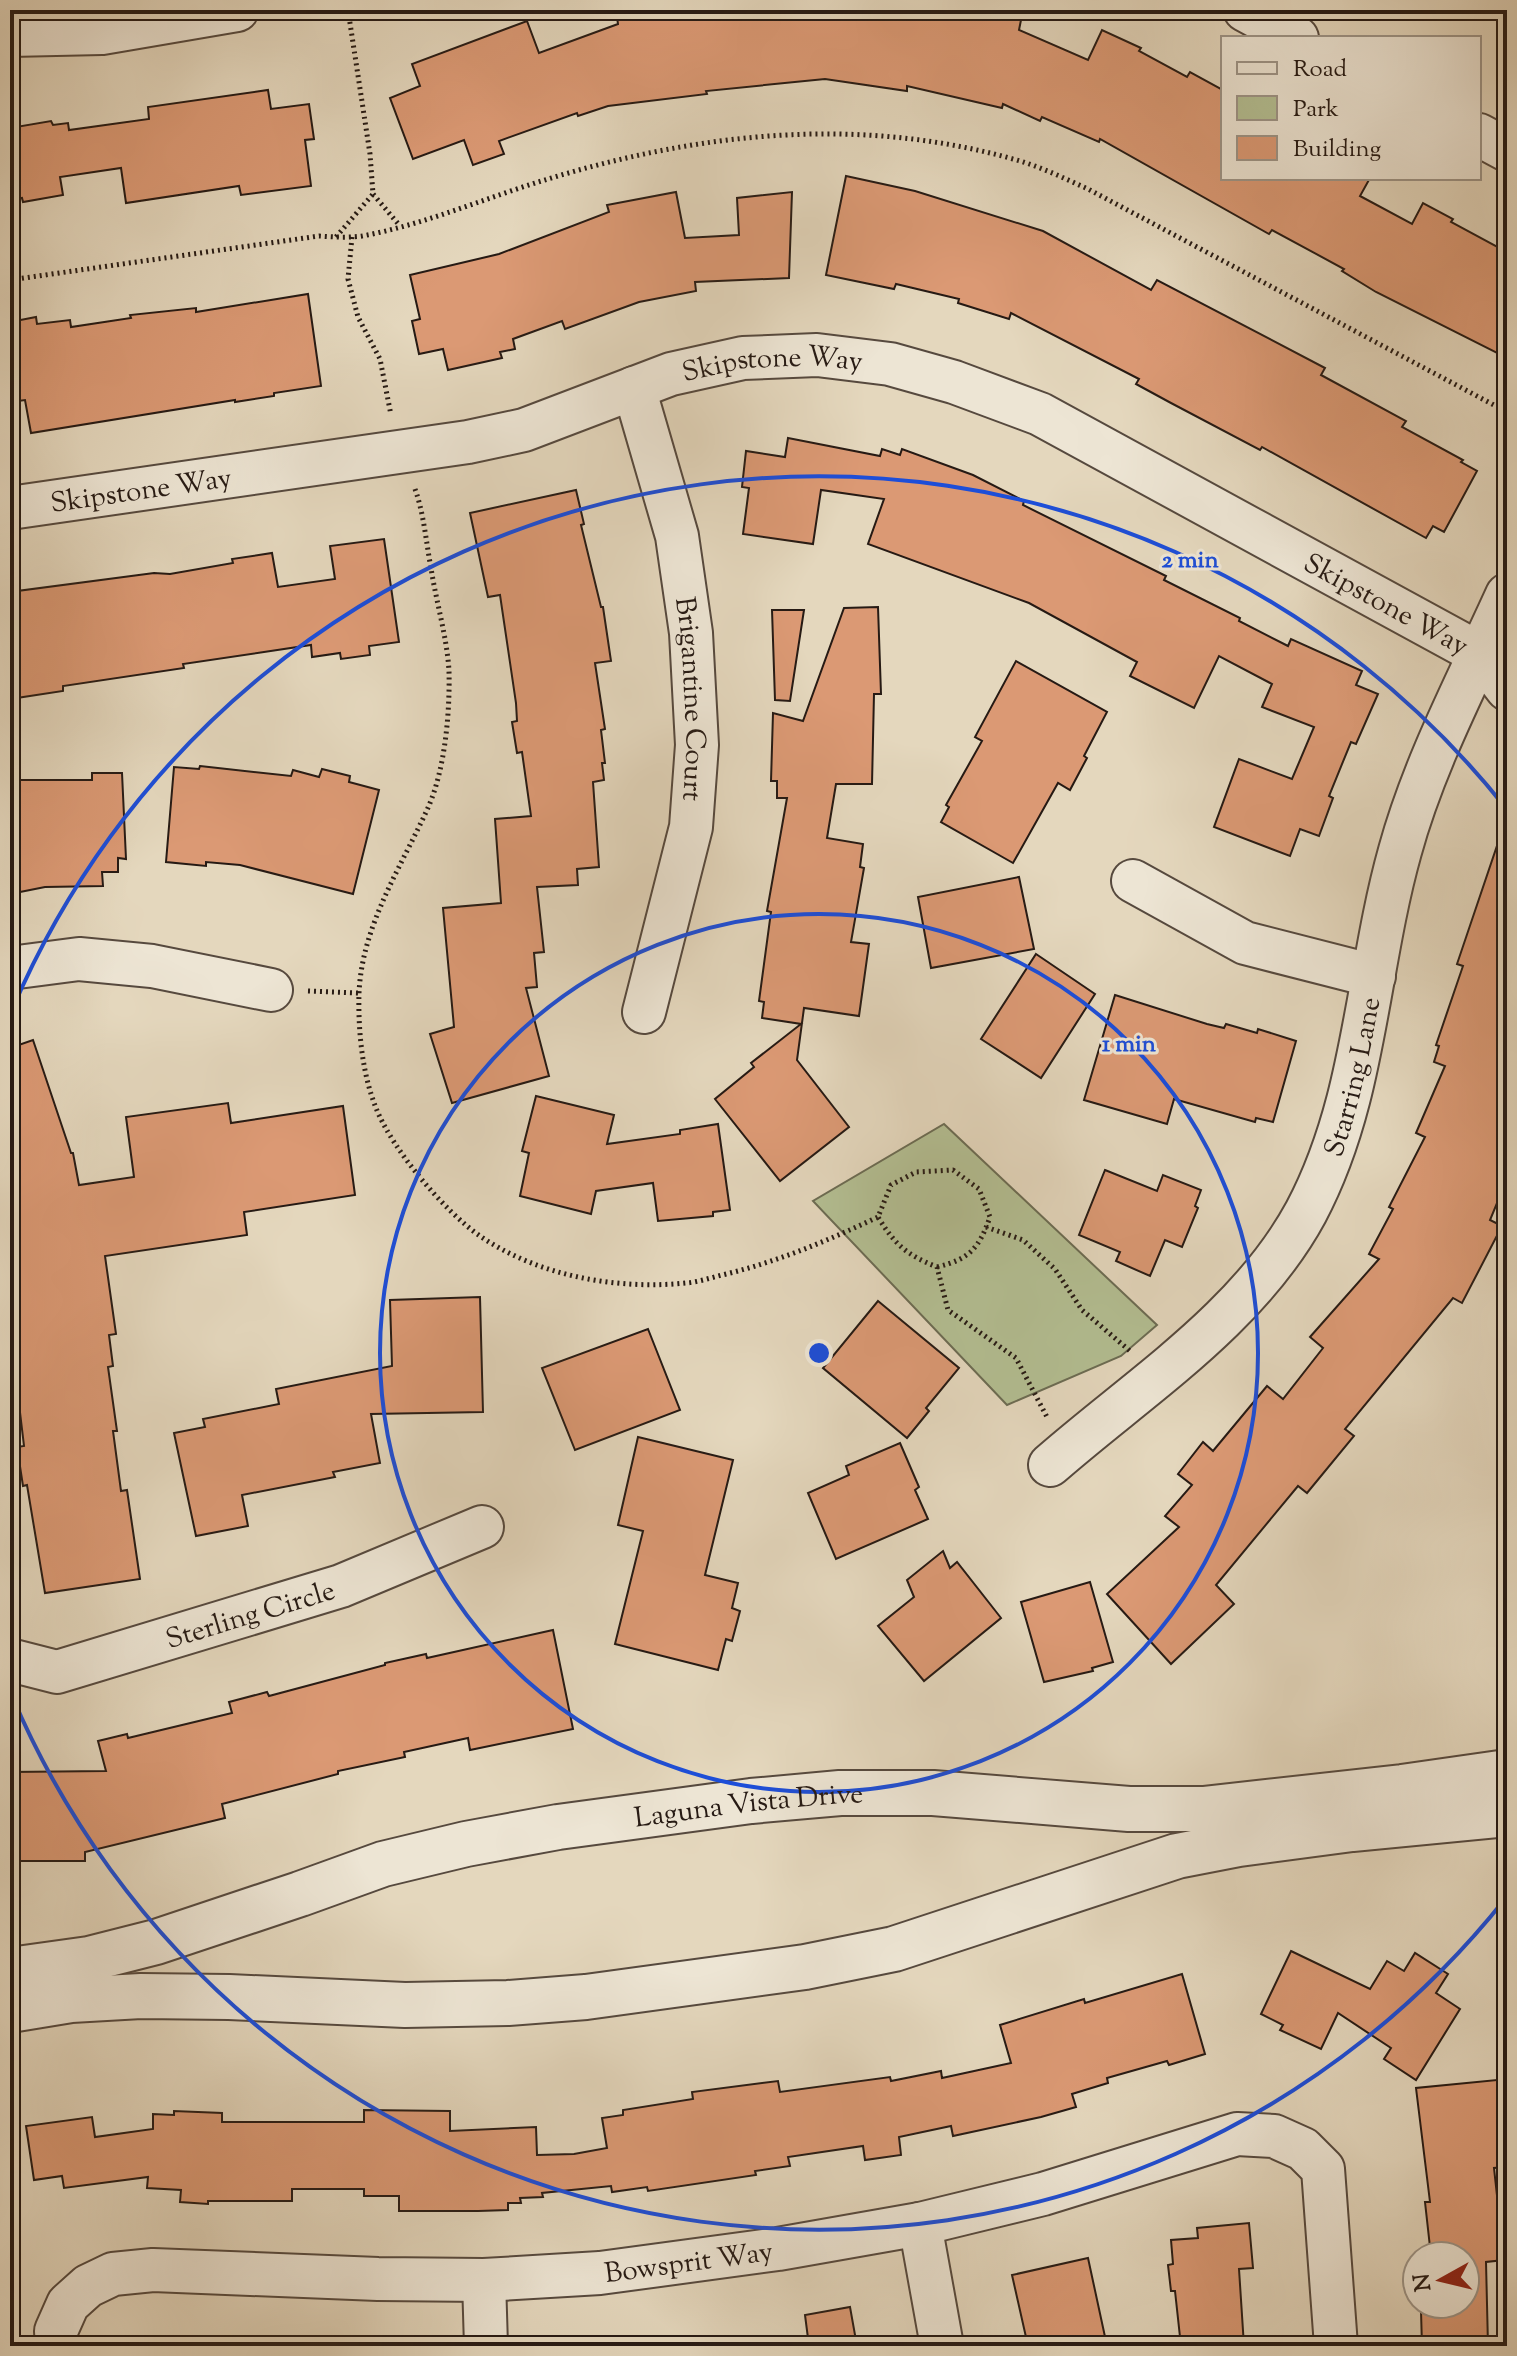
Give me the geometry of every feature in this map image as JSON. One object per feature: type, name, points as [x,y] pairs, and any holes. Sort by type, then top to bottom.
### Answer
[{"type":"street","points":[[10,35],[102,33],[237,10]]},
{"type":"street","points":[[1245,10],[1293,36]]},
{"type":"street","points":[[1481,136],[1507,150]]},
{"type":"street","name":"Skipstone Way","points":[[10,508],[468,442],[524,430],[671,374],[743,358],[817,355],[890,364],[954,382],[1040,414],[1494,655],[1507,689]]},
{"type":"street","name":"Brigantine Court","points":[[634,388],[677,536],[691,633],[697,745],[691,827],[644,1012]]},
{"type":"street","name":"Starring Lane","points":[[1058,1458],[1220,1321],[1264,1275],[1306,1212],[1335,1143],[1356,1077],[1400,851],[1416,802],[1494,655],[1507,595]]},
{"type":"street","points":[[1133,881],[1245,943],[1374,976]]},
{"type":"street","points":[[10,968],[79,959],[152,966],[271,990]]},
{"type":"street","name":"Sterling Circle","points":[[10,1660],[57,1672],[341,1586],[482,1527]]},
{"type":"street","name":"Laguna Vista Drive","points":[[10,1970],[89,1959],[156,1942],[383,1864],[466,1844],[558,1827],[751,1801],[840,1793],[933,1793],[1129,1809],[1203,1809],[1507,1772]]},
{"type":"street","points":[[10,2010],[71,2000],[141,1996],[405,2005],[508,2003],[586,1997],[805,1967],[894,1949],[1118,1874],[1192,1853],[1352,1829],[1507,1814]]},
{"type":"street","name":"Bowsprit Way","points":[[57,2346],[56,2331],[68,2304],[88,2286],[113,2274],[153,2270],[484,2280],[600,2273],[666,2265],[920,2224],[1043,2194],[1237,2134],[1274,2136],[1303,2149],[1323,2169],[1336,2346]]},
{"type":"street","points":[[920,2224],[942,2346]]},
{"type":"street","points":[[484,2280],[486,2346]]},
{"type":"path","points":[[348,10],[370,154],[373,194],[400,226]]},
{"type":"path","points":[[10,280],[319,236],[352,237],[400,226],[609,160],[727,138],[825,133],[925,140],[1022,161],[1088,189],[1507,412]]},
{"type":"path","points":[[336,237],[373,194]]},
{"type":"path","points":[[352,237],[348,279],[358,317],[380,359],[393,428],[418,498],[449,670],[444,749],[429,806],[379,910],[364,957],[359,993],[361,1047],[376,1108],[405,1157],[444,1203],[480,1236],[523,1259],[574,1276],[630,1284],[688,1283],[759,1266],[822,1243],[878,1217],[891,1185],[916,1172],[953,1170],[979,1189],[990,1217],[979,1246],[957,1262],[937,1267],[913,1257],[892,1240],[878,1217]]},
{"type":"path","points":[[271,990],[359,993]]},
{"type":"path","points":[[986,1227],[1023,1240],[1055,1269],[1082,1310],[1158,1375]]},
{"type":"path","points":[[937,1267],[948,1310],[1016,1358],[1058,1458]]},
{"type":"green space","points":[[944,1124],[1157,1325],[1121,1356],[1007,1405],[813,1201]]},
{"type":"building","points":[[616,10],[849,10],[878,15],[879,10],[1023,10],[1019,30],[1088,60],[1102,30],[1141,48],[1139,51],[1187,77],[1190,72],[1221,89],[1221,180],[1369,180],[1360,196],[1412,224],[1423,203],[1507,252],[1507,358],[1376,292],[1342,271],[1344,269],[1272,230],[1269,234],[1100,139],[1099,142],[1042,117],[1040,121],[1003,104],[1002,108],[907,86],[907,91],[825,79],[706,91],[707,94],[608,106],[578,116],[577,113],[499,141],[504,154],[473,165],[464,140],[413,159],[390,98],[420,86],[412,64],[527,21],[539,53],[618,24]]},
{"type":"building","points":[[268,90],[271,109],[309,104],[314,139],[305,140],[311,186],[241,195],[239,186],[126,203],[121,168],[60,177],[63,195],[23,202],[22,198],[10,200],[10,128],[51,121],[53,125],[68,123],[69,130],[149,119],[148,107]]},
{"type":"building","points":[[846,176],[915,191],[1043,231],[1151,290],[1157,280],[1325,368],[1321,375],[1406,421],[1402,427],[1463,460],[1461,462],[1477,471],[1444,532],[1433,526],[1426,538],[1262,447],[1260,450],[1136,384],[1139,379],[1011,313],[1009,319],[958,303],[959,299],[896,284],[894,289],[826,275]]},
{"type":"building","points":[[676,192],[685,238],[739,235],[737,198],[792,192],[789,278],[695,282],[696,291],[639,302],[565,329],[562,321],[513,339],[515,349],[500,352],[502,358],[448,370],[443,349],[419,354],[412,321],[420,319],[410,275],[499,254],[609,212],[607,205]]},
{"type":"building","points":[[308,294],[321,386],[31,433],[25,400],[10,402],[10,322],[36,317],[37,324],[70,320],[71,327],[131,318],[130,315],[196,308],[196,312]]},
{"type":"building","points":[[788,438],[880,456],[882,449],[900,455],[902,449],[973,475],[1024,501],[1023,505],[1166,576],[1164,580],[1288,646],[1291,639],[1362,671],[1356,685],[1378,694],[1356,744],[1351,742],[1329,796],[1333,798],[1319,836],[1300,829],[1290,856],[1214,827],[1239,759],[1292,779],[1314,727],[1262,707],[1272,684],[1219,656],[1194,708],[1130,676],[1137,662],[1029,603],[868,544],[884,499],[821,490],[813,544],[743,534],[749,488],[742,487],[746,451],[785,457]]},
{"type":"building","points":[[576,490],[584,524],[581,525],[603,607],[611,661],[595,663],[605,729],[601,730],[604,780],[593,782],[599,867],[577,869],[578,885],[537,887],[544,952],[534,953],[537,987],[526,988],[549,1076],[452,1103],[430,1034],[454,1027],[443,908],[501,903],[495,819],[531,816],[522,752],[517,753],[512,722],[517,721],[516,703],[500,595],[488,597],[470,513]]},
{"type":"building","points":[[384,539],[399,642],[369,646],[370,655],[341,659],[340,653],[312,657],[311,645],[183,664],[184,668],[63,686],[63,691],[10,699],[10,592],[154,573],[170,574],[272,553],[278,587],[335,579],[330,546]]},
{"type":"building","points":[[878,607],[881,694],[874,694],[872,784],[836,784],[827,838],[863,844],[860,867],[864,868],[851,942],[869,944],[859,1016],[804,1008],[797,1060],[849,1127],[780,1181],[715,1099],[754,1067],[751,1063],[801,1024],[762,1018],[764,1002],[759,1001],[771,912],[767,911],[787,798],[777,798],[777,781],[771,781],[773,713],[803,721],[844,608]]},
{"type":"building","points":[[772,610],[804,610],[790,701],[775,700]]},
{"type":"building","points":[[1016,661],[1107,712],[1070,790],[1058,783],[1013,863],[941,822],[949,807],[946,805],[982,741],[975,737]]},
{"type":"building","points":[[200,766],[291,776],[293,770],[319,777],[322,769],[350,776],[349,782],[379,790],[353,894],[240,865],[166,862],[174,767],[199,769]]},
{"type":"building","points":[[92,773],[122,773],[126,859],[118,858],[118,872],[102,872],[103,886],[45,887],[10,894],[10,780],[92,780]]},
{"type":"building","points":[[1501,834],[1507,835],[1507,1179],[1490,1220],[1502,1226],[1462,1303],[1453,1298],[1345,1429],[1354,1436],[1307,1493],[1298,1486],[1216,1585],[1234,1604],[1171,1664],[1107,1594],[1179,1527],[1165,1516],[1192,1485],[1178,1474],[1203,1442],[1213,1451],[1267,1386],[1283,1399],[1323,1348],[1310,1337],[1379,1259],[1369,1254],[1425,1137],[1416,1133],[1445,1066],[1434,1062],[1439,1046],[1436,1045],[1463,966],[1457,964]]},
{"type":"building","points":[[1019,877],[1034,949],[931,968],[918,897]]},
{"type":"building","points":[[1036,954],[1095,994],[1041,1078],[981,1039]]},
{"type":"building","points":[[1115,995],[1207,1024],[1224,1028],[1226,1024],[1257,1033],[1258,1029],[1296,1041],[1273,1122],[1256,1118],[1255,1122],[1174,1099],[1167,1124],[1084,1100]]},
{"type":"building","points":[[33,1040],[73,1153],[79,1185],[134,1177],[126,1117],[228,1103],[231,1123],[343,1106],[355,1195],[244,1212],[247,1235],[105,1256],[116,1334],[109,1335],[113,1366],[108,1367],[117,1431],[113,1431],[121,1491],[127,1490],[140,1579],[45,1593],[27,1485],[23,1486],[17,1447],[24,1446],[16,1379],[10,1380],[10,1048]]},
{"type":"building","points":[[536,1096],[614,1115],[607,1144],[680,1134],[680,1130],[718,1124],[730,1210],[713,1212],[713,1216],[658,1221],[653,1183],[596,1191],[591,1214],[520,1196],[529,1153],[522,1151]]},
{"type":"building","points":[[1105,1170],[1157,1191],[1163,1175],[1201,1190],[1195,1206],[1198,1208],[1182,1247],[1165,1240],[1150,1276],[1116,1261],[1120,1252],[1079,1235]]},
{"type":"building","points":[[480,1297],[483,1412],[371,1414],[380,1463],[333,1472],[335,1477],[242,1495],[248,1526],[196,1536],[174,1433],[205,1427],[203,1419],[279,1404],[276,1389],[392,1366],[390,1300]]},
{"type":"building","points":[[878,1301],[959,1368],[926,1408],[929,1411],[907,1438],[823,1368]]},
{"type":"building","points":[[648,1329],[680,1410],[575,1450],[542,1368]]},
{"type":"building","points":[[638,1437],[733,1460],[705,1575],[738,1583],[732,1608],[740,1611],[732,1641],[726,1639],[718,1670],[615,1644],[643,1531],[618,1525]]},
{"type":"building","points":[[900,1443],[919,1487],[915,1490],[928,1519],[836,1559],[808,1493],[849,1475],[846,1466]]},
{"type":"building","points":[[943,1551],[950,1568],[957,1562],[1001,1618],[924,1681],[878,1626],[914,1597],[907,1580]]},
{"type":"building","points":[[1090,1582],[1113,1662],[1092,1668],[1093,1671],[1044,1682],[1021,1602]]},
{"type":"building","points":[[553,1630],[573,1729],[470,1750],[468,1738],[404,1752],[405,1757],[338,1771],[338,1774],[222,1804],[225,1818],[85,1852],[85,1861],[10,1861],[10,1772],[106,1771],[98,1741],[127,1734],[128,1738],[232,1713],[229,1702],[267,1692],[269,1696],[385,1663],[426,1654],[427,1658]]},
{"type":"building","points":[[1291,1951],[1370,1989],[1387,1961],[1404,1971],[1415,1953],[1448,1974],[1436,1993],[1460,2009],[1416,2080],[1384,2059],[1391,2048],[1338,2013],[1321,2049],[1280,2030],[1283,2025],[1261,2014]]},
{"type":"building","points":[[1182,1974],[1205,2054],[1107,2078],[1108,2083],[1072,2094],[1076,2107],[1041,2117],[953,2136],[951,2126],[899,2137],[901,2155],[865,2160],[863,2146],[788,2157],[790,2166],[755,2171],[756,2175],[648,2191],[647,2187],[612,2192],[611,2186],[542,2193],[543,2197],[520,2198],[521,2203],[508,2203],[508,2210],[478,2211],[399,2211],[399,2196],[364,2196],[364,2189],[292,2189],[292,2201],[208,2201],[208,2204],[180,2202],[181,2190],[147,2188],[148,2177],[64,2188],[62,2176],[34,2180],[26,2126],[92,2117],[95,2137],[153,2129],[153,2114],[174,2115],[174,2111],[222,2113],[222,2122],[364,2122],[364,2110],[450,2111],[450,2131],[536,2127],[537,2155],[574,2154],[607,2148],[602,2118],[623,2115],[623,2110],[693,2099],[692,2092],[778,2081],[780,2092],[890,2077],[891,2081],[941,2071],[942,2078],[1011,2063],[1000,2025]]},
{"type":"building","points":[[1507,2079],[1507,2167],[1494,2168],[1504,2260],[1486,2262],[1488,2346],[1422,2346],[1421,2320],[1481,2320],[1481,2240],[1429,2240],[1425,2202],[1430,2202],[1416,2088]]},
{"type":"building","points":[[1249,2223],[1253,2268],[1239,2269],[1244,2346],[1181,2346],[1175,2291],[1171,2291],[1168,2265],[1173,2264],[1171,2240],[1198,2238],[1197,2228]]},
{"type":"building","points":[[1088,2258],[1107,2346],[1028,2346],[1012,2275]]},
{"type":"building","points":[[850,2307],[857,2346],[809,2346],[805,2315]]}]
